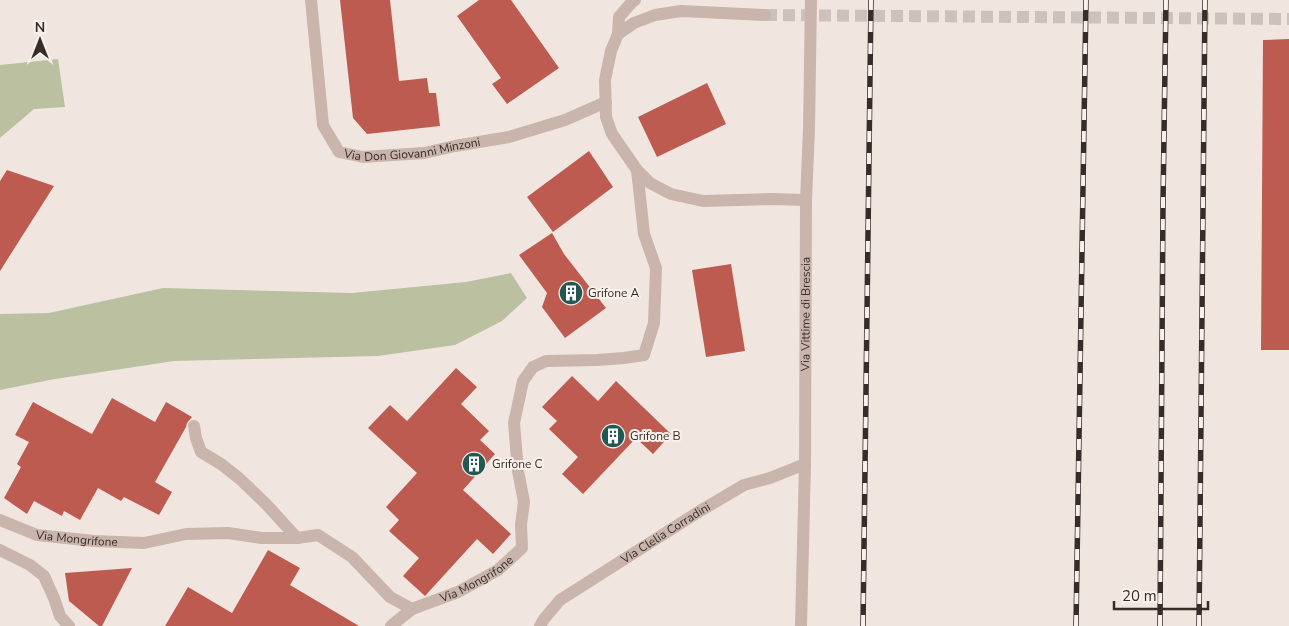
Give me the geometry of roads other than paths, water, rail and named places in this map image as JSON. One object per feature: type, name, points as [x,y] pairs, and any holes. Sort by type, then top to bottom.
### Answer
[{"type":"street","name":"Via Don Giovanni Minzoni","points":[[311,0],[323,125],[339,152],[362,156],[424,153],[509,137],[565,120],[606,102]]},
{"type":"street","points":[[635,0],[620,17],[618,34],[611,51],[605,80],[606,117],[612,134],[637,170],[650,183],[671,194],[703,201],[806,200]]},
{"type":"street","name":"Via Vittime di Brescia","points":[[801,626],[805,464],[806,200],[811,0]]},
{"type":"street","points":[[618,34],[634,23],[655,15],[681,11],[765,15]]},
{"type":"street","name":"Via Mongrifone","points":[[0,520],[37,535],[94,541],[144,543],[186,534],[228,533],[262,538],[297,538],[318,535],[352,557],[390,597],[412,609],[458,592],[498,570],[522,548],[521,525],[524,502],[518,471],[514,423],[523,381],[533,367],[546,361],[597,360],[644,355],[654,323],[656,268],[644,234],[637,170]]},
{"type":"street","points":[[194,426],[201,452],[222,464],[240,479],[297,538]]},
{"type":"street","name":"Via Clelia Corradini","points":[[540,626],[560,600],[700,511],[744,485],[770,478],[805,464]]},
{"type":"street","points":[[0,550],[30,565],[44,576],[60,616],[69,626]]},
{"type":"street","points":[[391,626],[412,609]]},
{"type":"tunnel","points":[[765,15],[1289,19]]},
{"type":"railway","points":[[863,626],[871,0]]},
{"type":"railway","points":[[1076,626],[1086,0]]},
{"type":"railway","points":[[1160,626],[1166,0]]},
{"type":"railway","points":[[1199,626],[1205,0]]},
{"type":"place","name":"Grifone A","points":[[571,293]]},
{"type":"place","name":"Grifone B","points":[[613,436]]},
{"type":"place","name":"Grifone C","points":[[474,464]]}]
